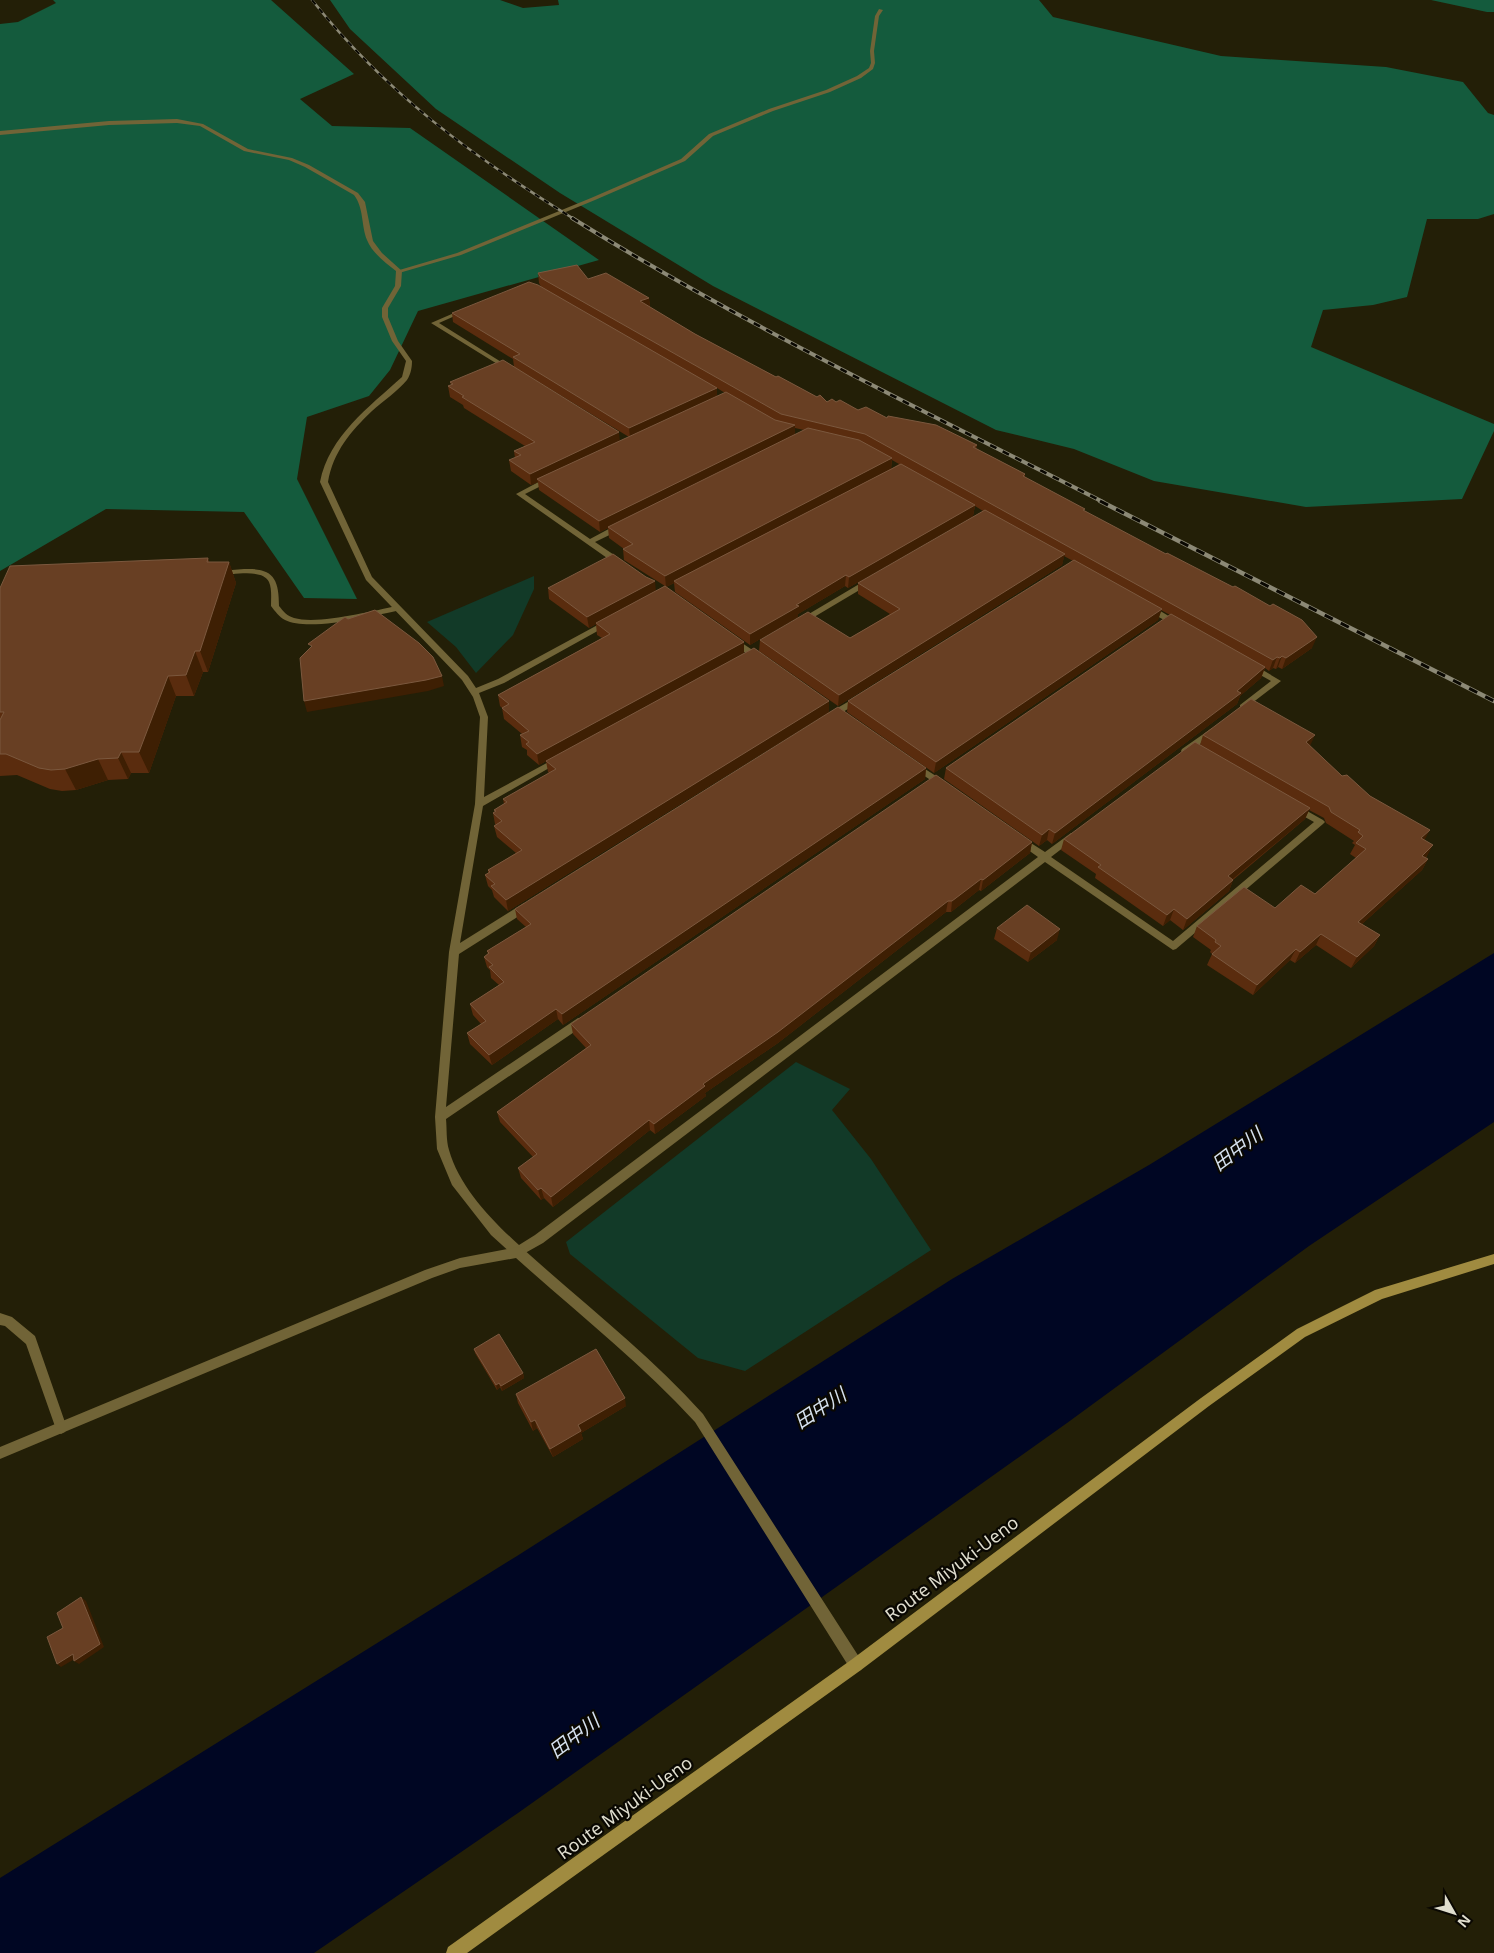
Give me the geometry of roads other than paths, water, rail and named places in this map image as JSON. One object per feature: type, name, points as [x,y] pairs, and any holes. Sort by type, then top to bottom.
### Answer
[{"type":"main road","name":"Route Miyuki-Ueno","points":[[454,1953],[856,1666],[1204,1402],[1301,1333],[1379,1294],[1494,1259]]},
{"type":"street","points":[[399,271],[450,257],[593,199],[684,160],[711,135],[771,110],[828,91],[859,76],[870,69],[874,63],[872,51],[877,16],[881,10]]},
{"type":"street","points":[[0,133],[109,124],[178,122],[202,125],[246,150],[307,166],[356,194],[362,202],[370,241],[380,254],[399,271]]},
{"type":"street","points":[[399,271],[398,286],[384,308],[395,341],[409,361],[408,370],[405,378],[345,436],[324,470],[324,482],[368,578],[466,678],[476,692],[484,717],[479,804],[454,952],[440,1118],[443,1149],[456,1182],[495,1232],[647,1363],[674,1388],[699,1418],[703,1427],[836,1631],[856,1666]]},
{"type":"street","points":[[470,308],[434,323],[519,375]]},
{"type":"street","points":[[554,478],[520,494],[628,569]]},
{"type":"street","points":[[590,542],[625,524]]},
{"type":"street","points":[[207,574],[262,572],[270,576],[276,589],[275,606],[289,619],[300,622],[315,622],[397,608]]},
{"type":"street","points":[[792,626],[878,576]]},
{"type":"street","points":[[1144,606],[1165,622],[1185,629]]},
{"type":"street","points":[[476,692],[502,681],[614,620]]},
{"type":"street","points":[[726,635],[768,664]]},
{"type":"street","points":[[1238,711],[1277,681],[1244,662]]},
{"type":"street","points":[[820,722],[833,709],[862,696]]},
{"type":"street","points":[[833,709],[845,718]]},
{"type":"street","points":[[1176,758],[1196,749],[1223,723]]},
{"type":"street","points":[[479,804],[570,754]]},
{"type":"street","points":[[903,757],[952,790]]},
{"type":"street","points":[[1014,835],[1173,946],[1320,822],[1286,802]]},
{"type":"street","points":[[0,1453],[429,1274],[460,1263],[518,1252],[539,1239],[1084,828]]},
{"type":"street","points":[[454,952],[538,899]]},
{"type":"street","points":[[440,1118],[587,1018]]},
{"type":"street","points":[[0,1319],[8,1321],[31,1340],[61,1428]]},
{"type":"water","name":"田中川","points":[[1494,953],[1494,1122],[1309,1246],[1067,1423],[518,1813],[314,1953],[0,1953],[0,1878],[517,1556],[952,1279],[1149,1165]]},
{"type":"railway","points":[[312,0],[370,65],[433,121],[466,147],[574,219]]},
{"type":"railway","points":[[572,218],[636,257],[834,366],[1103,502]]},
{"type":"railway","points":[[1100,501],[1494,701]]}]
